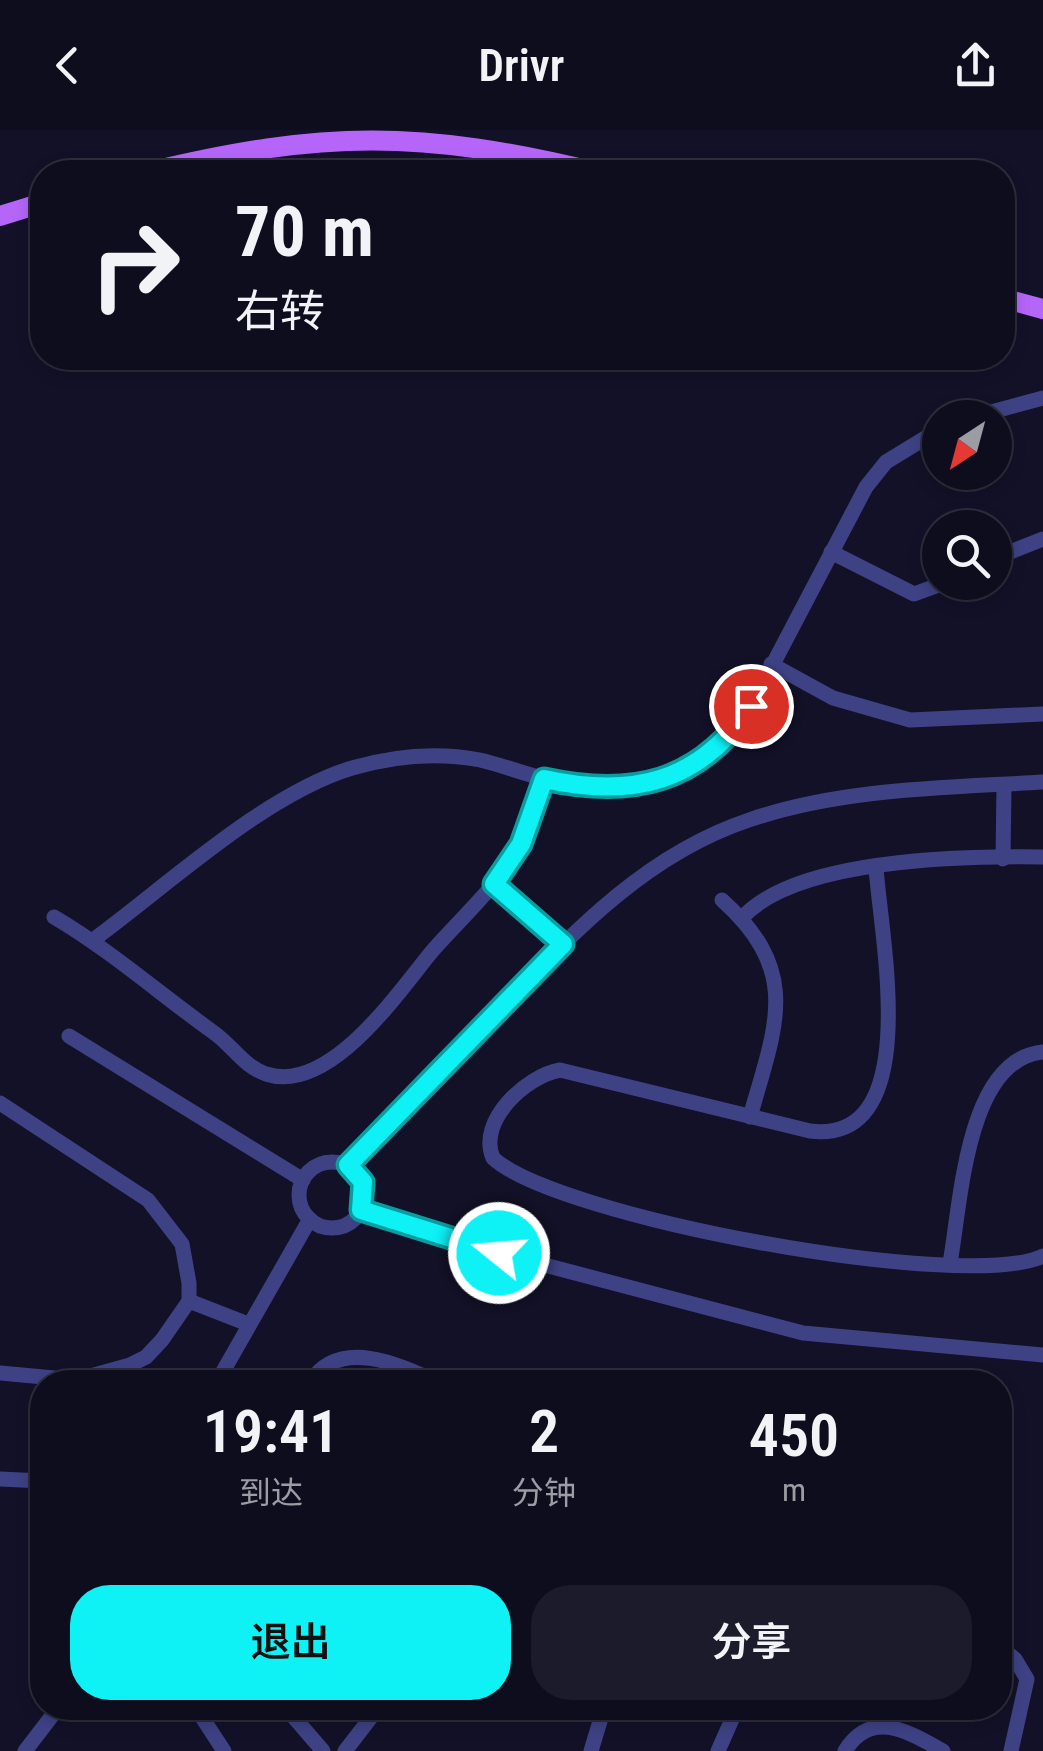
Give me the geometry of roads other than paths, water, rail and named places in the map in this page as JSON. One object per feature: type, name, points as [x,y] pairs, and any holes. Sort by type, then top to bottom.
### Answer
[{"type":"main road","points":[[196,160],[258,144],[419,132],[554,160]]},
{"type":"main road","points":[[0,216],[30,207]]},
{"type":"main road","points":[[1015,301],[1043,309]]},
{"type":"street","points":[[1012,406],[1043,398]]},
{"type":"street","points":[[93,940],[278,803],[326,777],[396,758],[442,756],[480,760],[544,779],[616,788],[647,786],[705,757],[733,734],[866,487],[886,462],[922,439]]},
{"type":"street","points":[[1012,551],[1043,539]]},
{"type":"street","points":[[832,552],[914,594],[922,591]]},
{"type":"street","points":[[771,664],[833,698],[910,720],[1043,714]]},
{"type":"street","points":[[54,916],[93,940],[173,1006],[213,1032],[250,1067],[283,1078],[318,1066],[386,1012],[431,952],[494,884],[521,844],[544,779]]},
{"type":"street","points":[[348,1165],[363,1182],[361,1210],[341,1227],[330,1228],[310,1219],[300,1201],[302,1180],[317,1165],[348,1165],[582,923],[664,861],[747,820],[860,795],[1043,782]]},
{"type":"street","points":[[1003,858],[1004,785]]},
{"type":"street","points":[[742,918],[754,904],[798,882],[876,867],[1043,857]]},
{"type":"street","points":[[876,867],[888,1017],[886,1060],[872,1105],[855,1126],[828,1134],[560,1070],[544,1072],[524,1088],[492,1126],[489,1150],[501,1166],[532,1184],[629,1212],[770,1244],[1004,1266],[1043,1256]]},
{"type":"street","points":[[494,884],[563,944]]},
{"type":"street","points":[[722,900],[742,918],[770,958],[774,982],[772,1037],[750,1117]]},
{"type":"street","points":[[69,1036],[302,1180]]},
{"type":"street","points":[[950,1263],[986,1094],[1004,1067],[1017,1058],[1043,1052]]},
{"type":"street","points":[[0,1104],[148,1200],[182,1244],[188,1264],[189,1301],[146,1357],[118,1370]]},
{"type":"street","points":[[361,1210],[499,1253],[803,1333],[1043,1355]]},
{"type":"street","points":[[224,1370],[310,1219]]},
{"type":"street","points":[[189,1301],[248,1324]]},
{"type":"street","points":[[320,1370],[346,1357],[386,1362],[406,1370]]},
{"type":"street","points":[[0,1372],[30,1375]]},
{"type":"street","points":[[0,1479],[30,1480]]},
{"type":"street","points":[[1011,1751],[1027,1679],[1012,1657]]},
{"type":"street","points":[[24,1751],[49,1720]]},
{"type":"street","points":[[204,1720],[224,1751]]},
{"type":"street","points":[[297,1720],[324,1751]]},
{"type":"street","points":[[345,1751],[369,1720]]},
{"type":"street","points":[[591,1751],[600,1720]]},
{"type":"street","points":[[718,1751],[732,1720]]},
{"type":"street","points":[[845,1751],[866,1729],[878,1725],[892,1725],[943,1751]]}]
